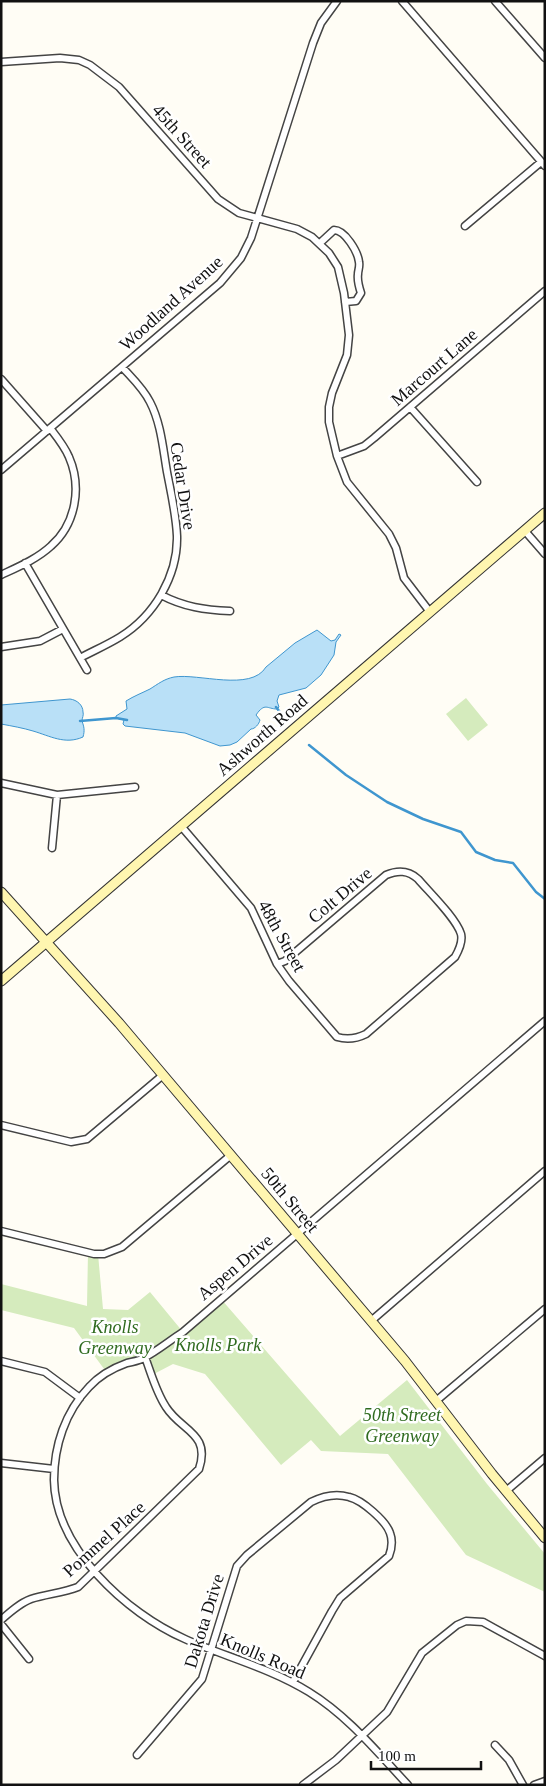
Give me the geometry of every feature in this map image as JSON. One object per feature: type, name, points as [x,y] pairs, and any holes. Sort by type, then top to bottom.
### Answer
[{"type":"main road","name":"Ashworth Road","points":[[1,981],[545,513]]},
{"type":"main road","name":"50th Street","points":[[1,892],[163,1076],[371,1321],[545,1538]]},
{"type":"street","name":"Woodland Avenue","points":[[1,470],[220,283],[235,267],[251,238],[313,43],[321,24],[337,1]]},
{"type":"street","points":[[402,1],[543,164],[465,226]]},
{"type":"street","points":[[495,1],[545,58]]},
{"type":"street","name":"45th Street","points":[[1,62],[53,58],[79,60],[90,65],[119,87],[218,199],[239,212],[297,229],[312,236],[330,253],[338,267],[349,335],[348,348],[329,407],[329,422],[336,456],[347,482],[389,534],[396,548],[404,578],[430,612]]},
{"type":"street","points":[[320,243],[329,233],[338,230],[346,238],[359,259],[358,282],[361,293],[356,301],[345,302]]},
{"type":"street","name":"Marcourt Lane","points":[[336,456],[364,446],[545,292]]},
{"type":"street","name":"Cedar Drive","points":[[80,658],[120,637],[148,614],[161,595],[175,561],[177,537],[174,513],[157,421],[151,403],[141,388],[122,367]]},
{"type":"street","points":[[1,378],[69,456],[74,471],[76,487],[75,504],[70,519],[62,534],[52,546],[1,575]]},
{"type":"street","points":[[410,407],[477,482]]},
{"type":"street","points":[[525,530],[545,554]]},
{"type":"street","points":[[25,563],[87,670]]},
{"type":"street","points":[[161,595],[195,609],[230,610]]},
{"type":"street","points":[[1,647],[26,645],[40,641],[63,629]]},
{"type":"street","points":[[1,783],[56,795],[135,787]]},
{"type":"street","points":[[52,848],[56,795]]},
{"type":"street","name":"48th Street","points":[[181,826],[251,908],[277,964],[289,981],[337,1037]]},
{"type":"street","name":"Colt Drive","points":[[277,964],[285,961],[386,875],[399,871],[413,874],[452,919],[461,934],[460,949],[456,956],[366,1034],[353,1039],[337,1037]]},
{"type":"street","name":"Aspen Drive","points":[[95,1570],[77,1550],[64,1526],[55,1497],[54,1469],[61,1434],[71,1411],[80,1398],[90,1386],[106,1373],[145,1357],[183,1332],[545,1021]]},
{"type":"street","points":[[1,1125],[78,1142],[93,1135],[163,1076]]},
{"type":"street","points":[[1,1231],[94,1254],[104,1254],[122,1247],[231,1155]]},
{"type":"street","points":[[371,1321],[545,1171]]},
{"type":"street","points":[[436,1401],[545,1309]]},
{"type":"street","name":"Pommel Place","points":[[1,1620],[13,1609],[30,1599],[66,1592],[78,1587],[199,1469],[203,1458],[198,1439],[169,1412],[145,1357]]},
{"type":"street","points":[[1,1361],[45,1372],[80,1398]]},
{"type":"street","points":[[506,1491],[545,1458]]},
{"type":"street","points":[[1,1463],[54,1469]]},
{"type":"street","name":"Dakota Drive","points":[[137,1755],[202,1679],[237,1566],[247,1555],[306,1505],[320,1497],[335,1495],[350,1497],[363,1503],[386,1526],[392,1540],[392,1548],[389,1556],[340,1598],[293,1682]]},
{"type":"street","name":"Knolls Road","points":[[95,1570],[119,1595],[152,1620],[183,1638],[293,1682],[323,1701],[362,1735],[408,1785]]},
{"type":"street","points":[[303,1785],[336,1760],[387,1712],[422,1653],[457,1625],[466,1621],[484,1622],[545,1656]]},
{"type":"street","points":[[1,1624],[29,1658]]},
{"type":"street","points":[[495,1745],[509,1760],[523,1785]]},
{"type":"street","points":[[534,1785],[545,1780]]},
{"type":"green space","points":[[466,698],[488,725],[468,741],[446,714]]},
{"type":"green space","points":[[88,1252],[98,1254],[103,1309],[128,1310],[150,1292],[183,1332],[221,1299],[340,1436],[407,1380],[487,1484],[545,1554],[545,1592],[466,1555],[388,1454],[321,1451],[311,1440],[281,1465],[205,1374],[173,1364],[152,1375],[145,1357],[107,1373],[74,1328],[1,1310],[1,1284],[87,1306]]},
{"type":"water","points":[[317,630],[331,641],[335,640],[339,634],[341,635],[336,642],[334,655],[321,675],[306,688],[279,695],[277,701],[279,707],[277,709],[264,707],[256,715],[260,720],[258,725],[237,742],[220,746],[185,733],[125,726],[123,724],[124,720],[116,718],[116,716],[127,709],[126,701],[170,678],[184,676],[223,680],[249,679],[259,674],[295,643]]},
{"type":"water","points":[[70,699],[82,707],[83,737],[64,740],[1,724],[1,705]]},
{"type":"waterway","points":[[276,707],[283,716]]},
{"type":"waterway","points":[[80,721],[116,718],[127,720]]},
{"type":"waterway","points":[[309,745],[346,775],[387,802],[423,819],[461,832],[476,852],[495,860],[513,863],[536,892],[545,899]]},
{"type":"park label","name":"Knolls Greenway","points":[[115,1337]]},
{"type":"park label","name":"Knolls Park","points":[[218,1345]]},
{"type":"park label","name":"50th Street Greenway","points":[[402,1425]]}]
